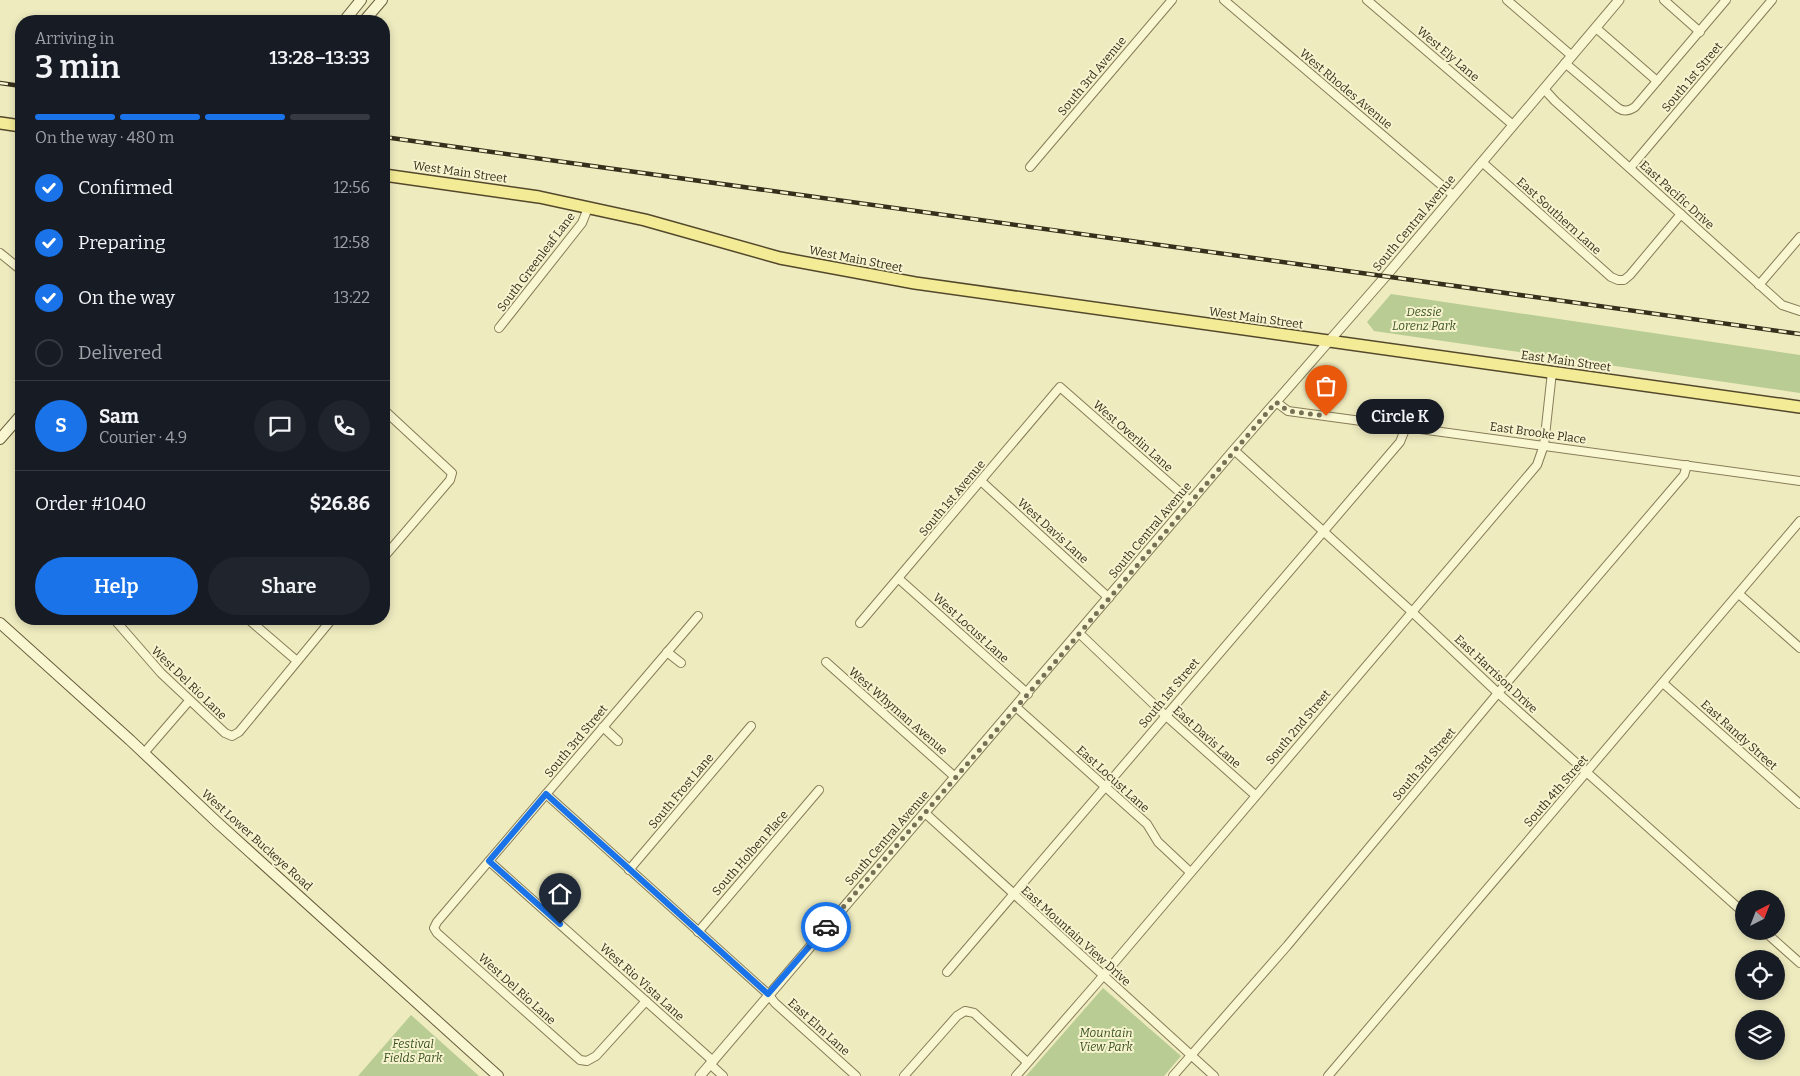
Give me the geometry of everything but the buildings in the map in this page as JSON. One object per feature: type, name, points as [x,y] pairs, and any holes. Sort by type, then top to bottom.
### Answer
[{"type":"main road","points":[[349,15],[361,0]]},
{"type":"main road","points":[[369,15],[382,0]]},
{"type":"main road","points":[[0,123],[15,125]]},
{"type":"main road","name":"West Main Street","points":[[390,176],[539,197],[644,220],[780,258],[848,272],[933,286],[1328,342]]},
{"type":"main road","name":"East Main Street","points":[[1328,342],[1800,407]]},
{"type":"main road","points":[[0,439],[15,422]]},
{"type":"main road","name":"West Lower Buckeye Road","points":[[0,623],[498,1076]]},
{"type":"street","name":"South 3rd Avenue","points":[[1030,167],[1172,0]]},
{"type":"street","name":"West Rhodes Avenue","points":[[1224,0],[1453,195]]},
{"type":"street","name":"West Ely Lane","points":[[1367,0],[1514,124]]},
{"type":"street","points":[[1507,0],[1572,56]]},
{"type":"street","name":"South Central Avenue","points":[[700,1076],[768,994],[1028,694],[1619,0]]},
{"type":"street","points":[[1664,0],[1700,32]]},
{"type":"street","points":[[1565,63],[1622,111],[1626,111],[1635,107],[1726,0]]},
{"type":"street","name":"South 1st Street","points":[[1630,168],[1772,0]]},
{"type":"street","points":[[1596,28],[1657,81]]},
{"type":"street","name":"East Pacific Drive","points":[[1544,89],[1782,305],[1800,311]]},
{"type":"street","name":"East Southern Lane","points":[[1482,162],[1611,278],[1618,280],[1624,280],[1681,214]]},
{"type":"street","name":"South Greenleaf Lane","points":[[499,328],[582,223],[588,208]]},
{"type":"street","points":[[1759,284],[1800,236]]},
{"type":"street","points":[[0,253],[15,265]]},
{"type":"street","name":"South 2nd Street","points":[[1016,1076],[1537,465],[1544,446],[1552,372]]},
{"type":"street","name":"South 1st Avenue","points":[[860,623],[1060,387]]},
{"type":"street","name":"West Overlin Lane","points":[[1060,387],[1191,502]]},
{"type":"street","name":"East Brooke Place","points":[[1276,402],[1288,411],[1800,481]]},
{"type":"street","points":[[390,416],[452,473],[450,480],[390,550]]},
{"type":"street","name":"South 1st Street","points":[[947,972],[1400,442],[1406,427]]},
{"type":"street","name":"East Harrison Drive","points":[[1234,450],[1412,611],[1498,693],[1735,905]]},
{"type":"street","name":"South 3rd Street","points":[[1173,1076],[1288,946],[1498,693],[1684,475],[1687,465]]},
{"type":"street","name":"West Davis Lane","points":[[981,481],[1109,598]]},
{"type":"street","name":"South 4th Street","points":[[1328,1076],[1740,594],[1800,521]]},
{"type":"street","name":"West Locust Lane","points":[[899,579],[1028,694]]},
{"type":"street","points":[[1740,594],[1800,648]]},
{"type":"street","name":"South 3rd Street","points":[[434,928],[437,922],[698,616]]},
{"type":"street","name":"West Del Rio Lane","points":[[119,625],[161,673],[189,701],[225,733],[232,736],[239,732],[297,661]]},
{"type":"street","points":[[255,625],[297,661],[327,625]]},
{"type":"street","name":"East Davis Lane","points":[[1079,634],[1165,715],[1255,795]]},
{"type":"street","points":[[667,652],[681,663]]},
{"type":"street","name":"West Whyman Avenue","points":[[826,662],[956,777]]},
{"type":"street","name":"East Randy Street","points":[[1663,683],[1800,804]]},
{"type":"street","points":[[144,753],[189,701]]},
{"type":"street","name":"East Locust Lane","points":[[1016,707],[1147,824],[1158,842],[1190,872]]},
{"type":"street","name":"South Frost Lane","points":[[629,870],[751,726]]},
{"type":"street","points":[[603,727],[618,740]]},
{"type":"street","name":"South Holben Place","points":[[698,932],[820,790]]},
{"type":"street","name":"East Elm Lane","points":[[546,794],[856,1076]]},
{"type":"street","name":"East Mountain View Drive","points":[[925,813],[1214,1076]]},
{"type":"street","name":"West Rio Vista Lane","points":[[489,861],[646,1001],[711,1062],[723,1076]]},
{"type":"street","name":"West Del Rio Lane","points":[[434,928],[580,1060],[587,1061],[596,1056],[646,1001]]},
{"type":"street","points":[[1774,940],[1800,963]]},
{"type":"street","points":[[904,1076],[957,1016],[965,1011],[974,1013],[1027,1062]]},
{"type":"green space","name":"Dessie Lorenz Park","points":[[1391,294],[1800,355],[1800,393],[1374,331],[1367,322]]},
{"type":"green space","name":"Mountain View Park","points":[[1103,988],[1181,1056],[1164,1076],[1026,1076]]},
{"type":"green space","name":"Festival Fields Park","points":[[411,1015],[479,1076],[358,1076]]},
{"type":"railway","points":[[0,83],[15,85]]},
{"type":"railway","points":[[390,138],[1800,334]]},
{"type":"way so far","points":[[826,927],[1028,694],[1276,402],[1288,411],[1326,416]]},
{"type":"place","name":"Circle K","points":[[1326,416]]},
{"type":"route","points":[[560,924],[489,861],[546,794],[768,994],[826,927]]}]
